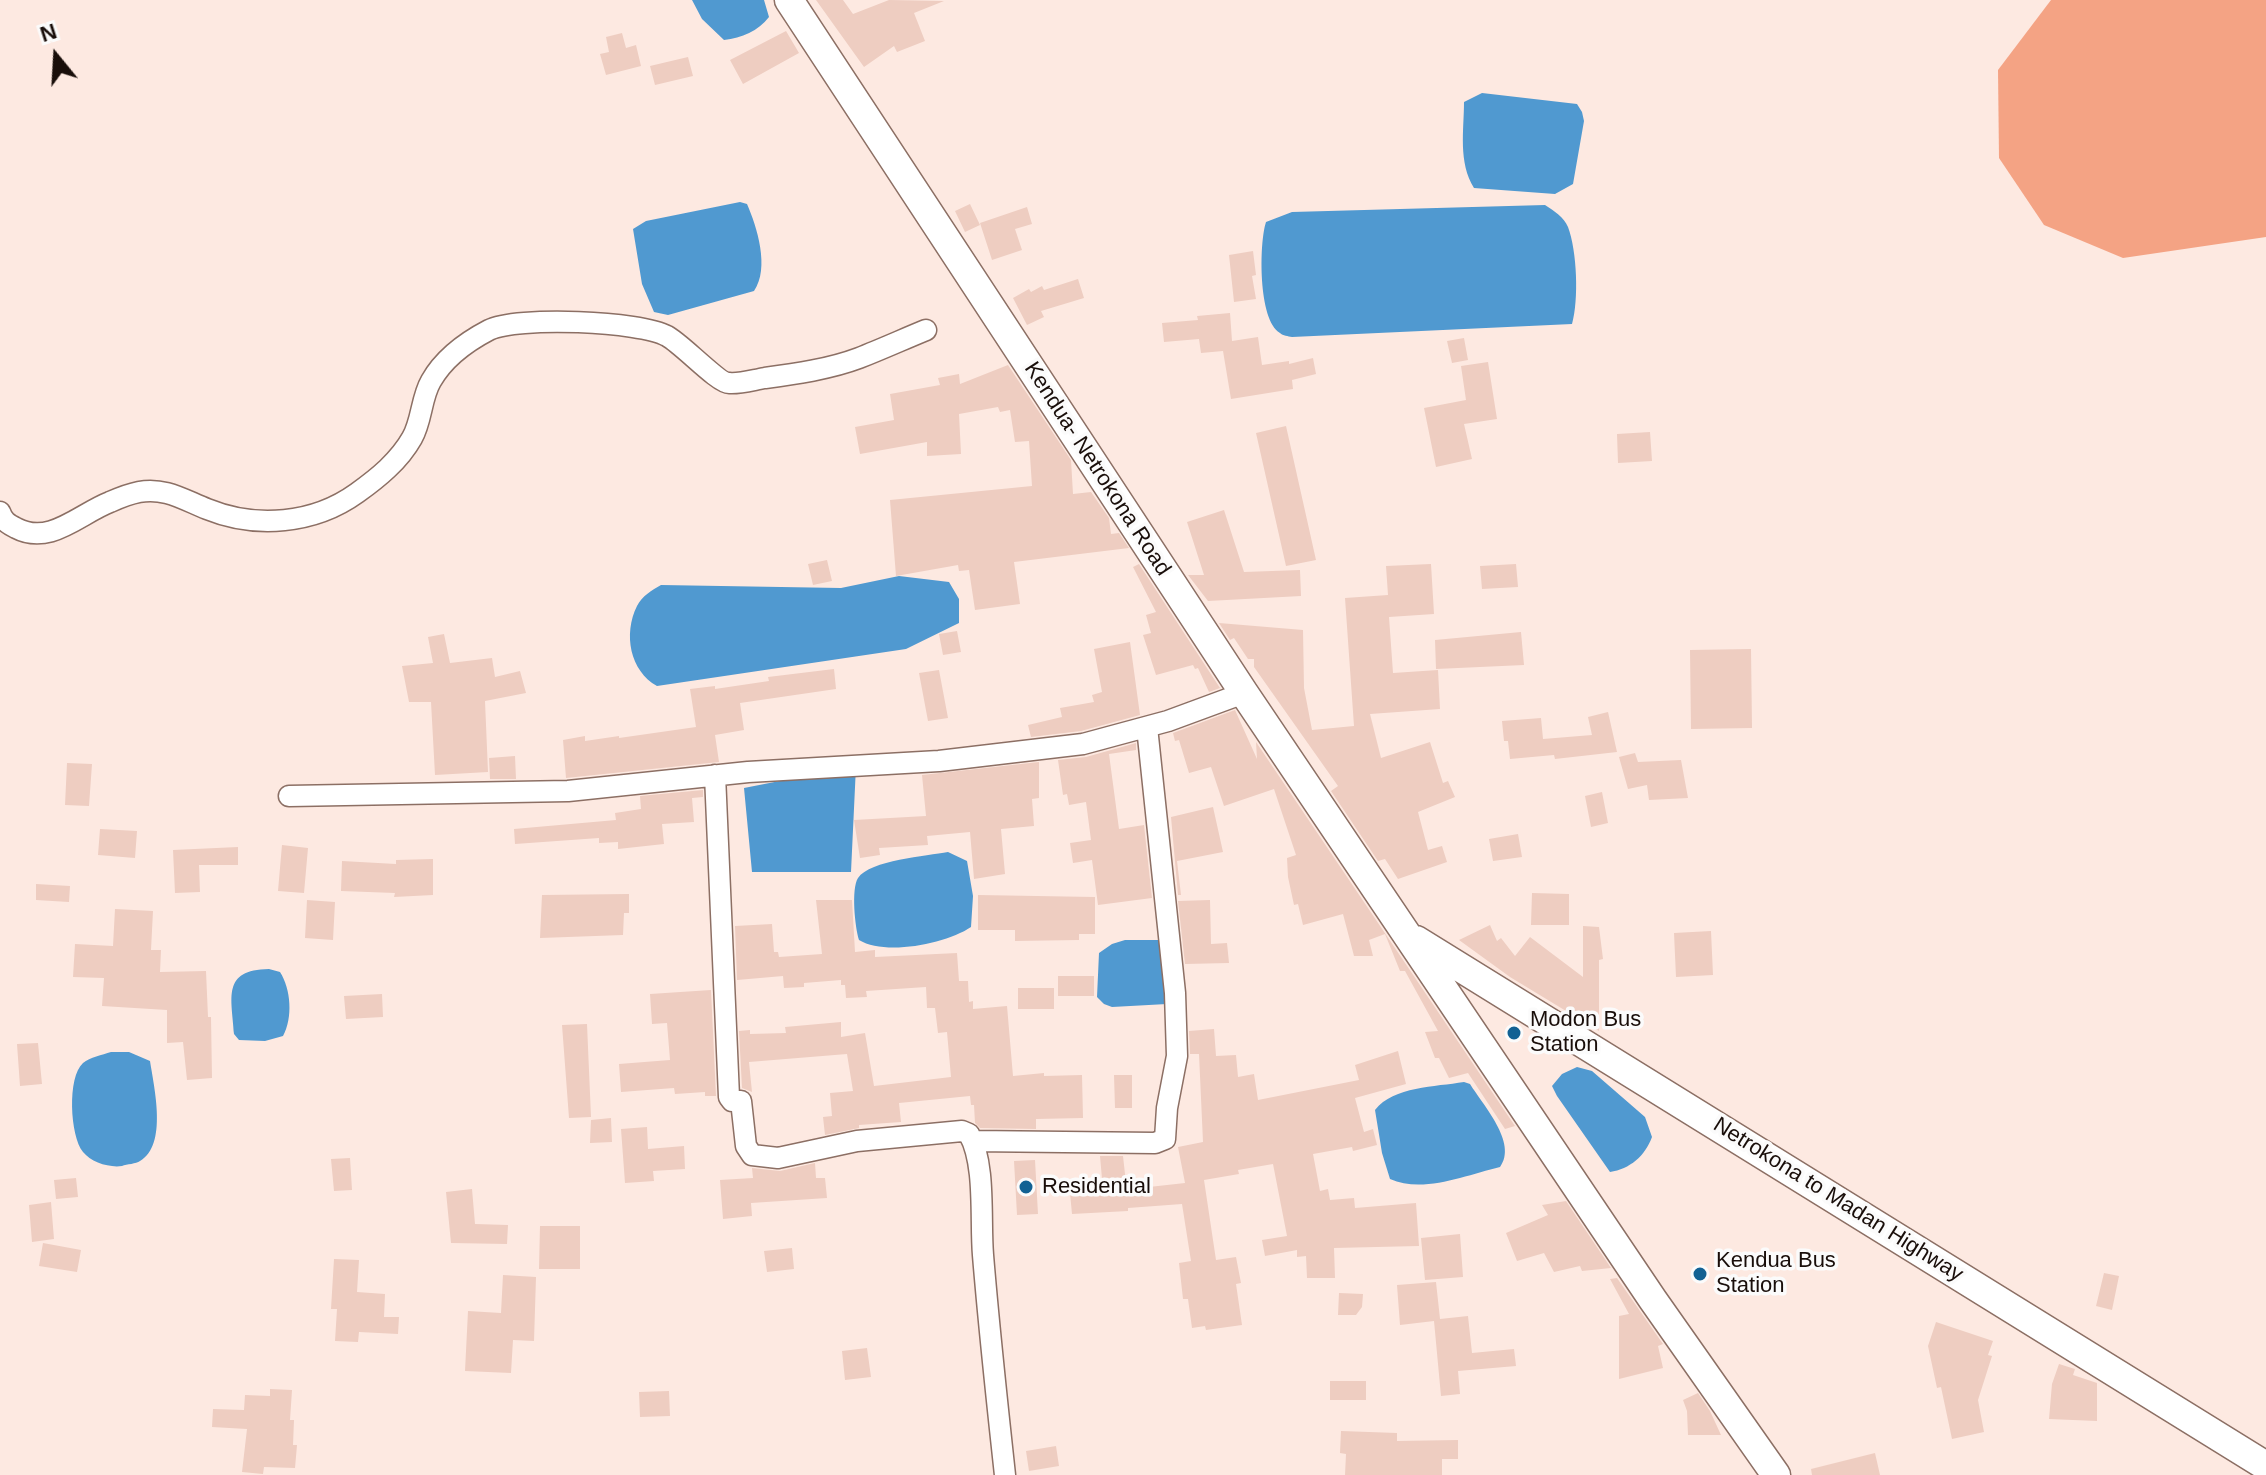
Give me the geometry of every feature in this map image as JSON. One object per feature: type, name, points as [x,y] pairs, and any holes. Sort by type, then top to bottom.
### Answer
[{"type":"main road","name":"Kendua- Netrokona Road","points":[[789,0],[1244,693],[1635,1274],[1776,1475]]},
{"type":"main road","name":"Netrokona to Madan Highway","points":[[1408,936],[2266,1466]]},
{"type":"street","points":[[0,512],[7,524],[25,533],[38,535],[52,532],[109,502],[141,492],[165,492],[241,520],[279,522],[317,513],[353,496],[385,472],[412,438],[430,382],[456,349],[492,328],[520,322],[628,325],[666,335],[720,381],[728,384],[778,377],[856,359],[926,330]]},
{"type":"street","points":[[289,796],[568,791],[715,775],[954,760],[1083,744],[1147,727],[1244,693]]},
{"type":"street","points":[[973,1141],[1155,1143],[1165,1139],[1167,1108],[1177,1056],[1175,993],[1147,727]]},
{"type":"street","points":[[715,775],[729,1097],[732,1101],[741,1101],[749,1152],[767,1159],[857,1141],[962,1131],[969,1134],[979,1168],[983,1254],[1005,1475]]},
{"type":"shaded area","points":[[2051,0],[2266,0],[2266,237],[2123,258],[2044,225],[1999,158],[1998,70]]},
{"type":"water","points":[[692,0],[764,0],[769,17],[749,33],[724,40],[702,19]]},
{"type":"water","points":[[1482,93],[1577,104],[1584,121],[1573,184],[1555,194],[1474,188],[1464,157],[1464,102]]},
{"type":"water","points":[[740,202],[747,204],[760,248],[761,271],[754,291],[668,315],[654,312],[642,284],[633,229],[646,221]]},
{"type":"water","points":[[1545,205],[1564,220],[1571,237],[1576,289],[1572,324],[1292,337],[1280,333],[1268,313],[1262,280],[1266,222],[1292,212]]},
{"type":"water","points":[[899,576],[949,582],[959,599],[959,623],[906,649],[657,686],[635,661],[630,640],[633,617],[644,596],[661,585],[841,588]]},
{"type":"water","points":[[856,766],[851,872],[752,872],[744,788]]},
{"type":"water","points":[[948,852],[967,861],[973,896],[971,927],[947,938],[915,946],[884,947],[859,940],[854,899],[856,883],[864,872],[886,863]]},
{"type":"water","points":[[1125,940],[1160,940],[1167,1004],[1112,1007],[1097,997],[1099,953]]},
{"type":"water","points":[[269,969],[280,972],[287,987],[289,1012],[286,1029],[283,1036],[265,1041],[239,1040],[234,1034],[233,988],[243,975]]},
{"type":"water","points":[[111,1052],[129,1052],[150,1061],[156,1100],[157,1129],[149,1153],[138,1162],[122,1166],[106,1165],[86,1156],[75,1133],[73,1120],[74,1081],[78,1070],[86,1061]]},
{"type":"water","points":[[1577,1067],[1592,1071],[1645,1117],[1652,1137],[1641,1156],[1630,1165],[1610,1172],[1557,1096],[1552,1086],[1562,1074]]},
{"type":"water","points":[[1464,1082],[1470,1084],[1497,1124],[1505,1147],[1500,1167],[1430,1184],[1416,1185],[1390,1179],[1375,1110],[1383,1102],[1404,1092]]},
{"type":"building","points":[[816,0],[843,0],[853,14],[889,0],[944,1],[914,13],[925,41],[897,52],[894,46],[864,67]]},
{"type":"building","points":[[786,31],[799,53],[743,84],[730,60]]},
{"type":"building","points":[[622,33],[626,48],[636,45],[641,66],[606,75],[600,54],[609,52],[606,37]]},
{"type":"building","points":[[688,57],[693,76],[655,85],[650,66]]},
{"type":"building","points":[[970,204],[980,225],[965,232],[955,211]]},
{"type":"building","points":[[1027,207],[1032,224],[1015,229],[1022,250],[992,260],[980,223]]},
{"type":"building","points":[[1253,251],[1256,275],[1252,276],[1256,299],[1234,302],[1229,255]]},
{"type":"building","points":[[1078,279],[1084,298],[1041,311],[1044,317],[1027,325],[1013,298],[1029,289],[1031,292],[1042,286],[1044,290]]},
{"type":"building","points":[[1230,313],[1232,341],[1258,337],[1262,365],[1289,361],[1289,364],[1313,358],[1316,374],[1292,380],[1293,389],[1231,399],[1223,351],[1201,353],[1199,339],[1164,342],[1162,323]]},
{"type":"building","points":[[1464,338],[1468,360],[1452,363],[1447,341]]},
{"type":"building","points":[[1488,362],[1497,419],[1464,424],[1472,459],[1436,467],[1424,408],[1466,400],[1461,366]]},
{"type":"building","points":[[1008,365],[1071,460],[1073,494],[1091,492],[1109,518],[1111,534],[1119,533],[1129,548],[1014,562],[1020,604],[975,610],[969,570],[959,571],[958,565],[896,576],[890,500],[1032,486],[1029,441],[1015,442],[1010,410],[1000,412],[998,407],[959,414],[961,454],[927,456],[927,442],[860,454],[855,427],[894,420],[890,394],[940,385],[938,378],[959,374],[960,384]]},
{"type":"building","points":[[1286,426],[1316,560],[1286,566],[1256,433]]},
{"type":"building","points":[[1650,432],[1652,461],[1618,463],[1617,434]]},
{"type":"building","points":[[1224,510],[1244,572],[1300,570],[1301,596],[1208,601],[1188,575],[1204,575],[1187,522]]},
{"type":"building","points":[[827,560],[832,581],[813,585],[808,564]]},
{"type":"building","points":[[1139,564],[1220,688],[1209,692],[1198,668],[1195,669],[1193,665],[1156,675],[1143,635],[1151,633],[1146,615],[1156,612],[1133,567]]},
{"type":"building","points":[[1431,564],[1434,614],[1389,617],[1393,673],[1438,670],[1440,709],[1370,714],[1381,758],[1430,742],[1443,783],[1448,781],[1455,797],[1418,812],[1428,850],[1442,846],[1447,862],[1398,879],[1385,859],[1378,861],[1331,791],[1338,786],[1254,667],[1254,659],[1248,659],[1219,623],[1303,630],[1304,688],[1312,730],[1354,726],[1345,598],[1388,595],[1386,566]]},
{"type":"building","points":[[1516,564],[1518,587],[1482,589],[1480,566]]},
{"type":"building","points":[[957,631],[961,652],[943,655],[939,634]]},
{"type":"building","points":[[1521,632],[1524,665],[1436,669],[1435,640]]},
{"type":"building","points":[[444,634],[450,663],[492,658],[495,677],[520,671],[526,693],[485,701],[488,772],[435,775],[431,702],[409,702],[402,666],[433,663],[428,637]]},
{"type":"building","points":[[1130,642],[1140,715],[1081,731],[1031,737],[1028,725],[1062,717],[1060,708],[1094,702],[1092,695],[1102,692],[1094,649]]},
{"type":"building","points":[[1751,649],[1752,728],[1691,729],[1690,650]]},
{"type":"building","points":[[834,669],[836,689],[740,703],[744,730],[715,735],[719,762],[566,778],[563,740],[585,736],[585,741],[619,738],[696,727],[690,689],[715,686],[715,689],[769,681],[768,677]]},
{"type":"building","points":[[939,670],[948,718],[928,721],[919,673]]},
{"type":"building","points":[[1235,710],[1257,759],[1256,742],[1515,1126],[1505,1129],[1468,1073],[1449,1078],[1439,1058],[1435,1058],[1425,1032],[1438,1031],[1405,971],[1400,971],[1385,934],[1369,940],[1373,956],[1354,956],[1343,914],[1303,925],[1298,904],[1294,905],[1288,877],[1287,858],[1296,855],[1274,789],[1224,806],[1211,767],[1189,773],[1179,740],[1175,741],[1173,733]]},
{"type":"building","points":[[1608,712],[1617,752],[1555,759],[1554,755],[1510,759],[1502,721],[1541,718],[1543,739],[1592,735],[1588,717]]},
{"type":"building","points":[[1136,743],[1136,750],[1109,754],[1119,829],[1144,825],[1152,898],[1098,905],[1092,860],[1073,863],[1070,843],[1091,840],[1086,802],[1069,805],[1067,794],[1063,795],[1058,760],[1086,757]]},
{"type":"building","points":[[1635,753],[1638,762],[1681,760],[1688,798],[1649,800],[1647,785],[1628,789],[1619,757]]},
{"type":"building","points":[[515,756],[516,779],[490,779],[489,758]]},
{"type":"building","points":[[1039,762],[1039,798],[1032,799],[1034,826],[1001,829],[1005,874],[974,879],[970,832],[927,836],[928,845],[879,848],[880,855],[860,858],[854,820],[926,816],[922,775]]},
{"type":"building","points":[[67,763],[92,764],[89,806],[65,805]]},
{"type":"building","points":[[703,790],[703,797],[692,798],[694,822],[662,824],[664,844],[618,849],[618,842],[599,843],[599,838],[515,844],[514,829],[616,820],[615,813],[641,809],[640,796]]},
{"type":"building","points":[[1602,792],[1608,823],[1591,827],[1585,796]]},
{"type":"building","points":[[1213,807],[1223,852],[1177,861],[1181,895],[1178,895],[1171,817]]},
{"type":"building","points":[[100,829],[137,831],[135,858],[98,855]]},
{"type":"building","points":[[1518,834],[1522,857],[1493,861],[1489,839]]},
{"type":"building","points":[[282,845],[308,848],[304,893],[278,891]]},
{"type":"building","points":[[238,847],[238,865],[199,865],[200,892],[175,893],[173,850]]},
{"type":"building","points":[[433,859],[433,895],[394,897],[395,893],[341,891],[342,861],[396,864],[396,860]]},
{"type":"building","points":[[36,884],[70,886],[69,902],[36,900]]},
{"type":"building","points":[[1532,893],[1569,894],[1569,925],[1531,925]]},
{"type":"building","points":[[629,894],[629,913],[624,913],[623,935],[540,938],[542,895]]},
{"type":"building","points":[[978,895],[1095,897],[1095,934],[1079,934],[1079,940],[1015,941],[1015,930],[978,930]]},
{"type":"building","points":[[307,900],[335,902],[333,940],[305,938]]},
{"type":"building","points":[[816,900],[852,900],[855,952],[875,950],[875,957],[957,953],[959,981],[968,981],[969,1002],[973,1001],[973,1009],[1007,1006],[1013,1076],[1044,1073],[1044,1076],[1082,1075],[1083,1118],[1036,1119],[1036,1129],[980,1128],[975,1123],[970,1096],[899,1103],[901,1122],[859,1125],[859,1128],[825,1135],[823,1117],[832,1116],[830,1093],[853,1091],[847,1054],[749,1062],[752,1092],[742,1088],[739,1031],[750,1030],[750,1034],[786,1033],[785,1027],[841,1022],[841,1037],[865,1033],[874,1086],[951,1077],[947,1032],[938,1033],[935,1008],[927,1008],[926,987],[866,991],[867,997],[846,998],[845,985],[841,985],[841,980],[784,988],[783,976],[737,980],[735,926],[772,924],[774,952],[778,952],[779,957],[822,954]]},
{"type":"building","points":[[1210,900],[1211,944],[1227,943],[1229,963],[1185,964],[1178,901]]},
{"type":"building","points":[[115,909],[153,911],[151,950],[161,950],[160,972],[206,971],[208,1017],[211,1017],[212,1078],[187,1080],[183,1042],[167,1043],[167,1010],[102,1006],[104,978],[73,977],[75,944],[113,946]]},
{"type":"building","points":[[1490,925],[1497,941],[1501,938],[1515,956],[1530,937],[1583,977],[1583,926],[1599,927],[1603,959],[1599,960],[1599,1031],[1510,977],[1459,940]]},
{"type":"building","points":[[1711,931],[1713,975],[1676,977],[1674,933]]},
{"type":"building","points":[[1058,976],[1094,976],[1094,996],[1058,996]]},
{"type":"building","points":[[1018,988],[1054,988],[1054,1009],[1018,1009]]},
{"type":"building","points":[[711,990],[716,1096],[705,1096],[705,1092],[675,1094],[674,1088],[621,1092],[619,1064],[670,1060],[667,1023],[652,1024],[650,994]]},
{"type":"building","points":[[382,994],[383,1017],[346,1019],[344,996]]},
{"type":"building","points":[[587,1024],[591,1117],[569,1118],[562,1025]]},
{"type":"building","points":[[1214,1029],[1216,1056],[1236,1055],[1238,1077],[1254,1074],[1258,1100],[1359,1080],[1355,1065],[1398,1051],[1406,1084],[1355,1098],[1364,1132],[1373,1129],[1377,1145],[1353,1151],[1352,1147],[1313,1154],[1320,1191],[1328,1189],[1330,1200],[1354,1198],[1355,1208],[1416,1203],[1419,1246],[1334,1248],[1335,1278],[1307,1278],[1306,1256],[1297,1257],[1297,1250],[1265,1256],[1262,1240],[1287,1236],[1273,1164],[1204,1180],[1216,1260],[1236,1257],[1241,1283],[1236,1284],[1242,1325],[1206,1330],[1205,1326],[1192,1328],[1188,1299],[1183,1299],[1179,1263],[1191,1261],[1182,1204],[1072,1214],[1070,1193],[1103,1190],[1100,1156],[1123,1156],[1126,1183],[1148,1181],[1149,1187],[1185,1183],[1178,1147],[1203,1142],[1199,1054],[1190,1054],[1189,1031]]},
{"type":"building","points":[[38,1043],[42,1084],[20,1086],[17,1044]]},
{"type":"building","points":[[1114,1075],[1132,1075],[1132,1108],[1115,1108]]},
{"type":"building","points":[[611,1118],[612,1142],[590,1143],[591,1120]]},
{"type":"building","points":[[647,1127],[648,1149],[684,1146],[685,1169],[653,1171],[654,1181],[625,1183],[621,1129]]},
{"type":"building","points":[[350,1158],[352,1190],[334,1191],[331,1159]]},
{"type":"building","name":"Residential","points":[[1035,1160],[1038,1214],[1017,1215],[1014,1161]]},
{"type":"building","points":[[815,1163],[816,1178],[825,1178],[827,1198],[751,1203],[752,1216],[723,1219],[720,1180],[753,1178],[752,1168],[780,1171]]},
{"type":"building","points":[[76,1178],[78,1197],[56,1199],[54,1180]]},
{"type":"building","points":[[472,1189],[475,1224],[508,1225],[507,1244],[451,1243],[446,1192]]},
{"type":"building","points":[[1566,1201],[1611,1268],[1582,1271],[1580,1266],[1554,1272],[1544,1253],[1517,1261],[1506,1233],[1548,1215],[1542,1205]]},
{"type":"building","points":[[51,1202],[54,1239],[32,1242],[29,1205]]},
{"type":"building","points":[[540,1226],[580,1226],[580,1269],[539,1269]]},
{"type":"building","points":[[1460,1234],[1463,1277],[1425,1280],[1421,1238]]},
{"type":"building","points":[[43,1243],[81,1250],[77,1272],[39,1266]]},
{"type":"building","points":[[792,1248],[794,1269],[767,1272],[764,1251]]},
{"type":"building","points":[[334,1259],[359,1260],[357,1292],[385,1294],[384,1317],[399,1317],[398,1334],[359,1332],[358,1342],[335,1341],[337,1309],[331,1309]]},
{"type":"building","points":[[2104,1273],[2119,1276],[2112,1310],[2096,1306]]},
{"type":"building","points":[[503,1275],[536,1277],[534,1341],[513,1340],[511,1373],[465,1371],[468,1311],[501,1313]]},
{"type":"building","points":[[1617,1278],[1663,1344],[1658,1346],[1663,1368],[1619,1379],[1619,1316],[1629,1314],[1610,1279]]},
{"type":"building","points":[[1436,1282],[1440,1319],[1468,1316],[1472,1353],[1514,1349],[1516,1366],[1458,1371],[1460,1394],[1441,1396],[1434,1321],[1400,1325],[1397,1285]]},
{"type":"building","points":[[1339,1293],[1363,1294],[1362,1307],[1356,1315],[1338,1315]]},
{"type":"building","points":[[1936,1322],[1993,1341],[1988,1355],[1992,1356],[1978,1400],[1984,1432],[1952,1439],[1928,1346]]},
{"type":"building","points":[[867,1348],[871,1377],[845,1380],[842,1351]]},
{"type":"building","points":[[2059,1364],[2075,1369],[2073,1375],[2097,1383],[2097,1421],[2049,1419],[2052,1384]]},
{"type":"building","points":[[1330,1381],[1366,1381],[1366,1400],[1330,1400]]},
{"type":"building","points":[[270,1389],[292,1390],[290,1420],[294,1420],[293,1445],[297,1445],[295,1468],[264,1467],[263,1474],[242,1472],[247,1429],[212,1427],[213,1409],[244,1410],[245,1395],[270,1396]]},
{"type":"building","points":[[669,1391],[670,1416],[640,1417],[639,1392]]},
{"type":"building","points":[[1698,1393],[1721,1435],[1688,1435],[1687,1411],[1683,1400]]},
{"type":"building","points":[[1341,1431],[1397,1433],[1397,1441],[1458,1440],[1458,1459],[1442,1459],[1442,1475],[1345,1475],[1346,1454],[1340,1453]]},
{"type":"building","points":[[1056,1446],[1059,1466],[1029,1471],[1026,1451]]},
{"type":"building","points":[[1875,1453],[1880,1475],[1812,1475],[1811,1469]]},
{"type":"place","name":"Modon Bus Station","points":[[1514,1033]]},
{"type":"place","name":"Residential","points":[[1026,1187]]},
{"type":"place","name":"Kendua Bus Station","points":[[1700,1274]]}]
